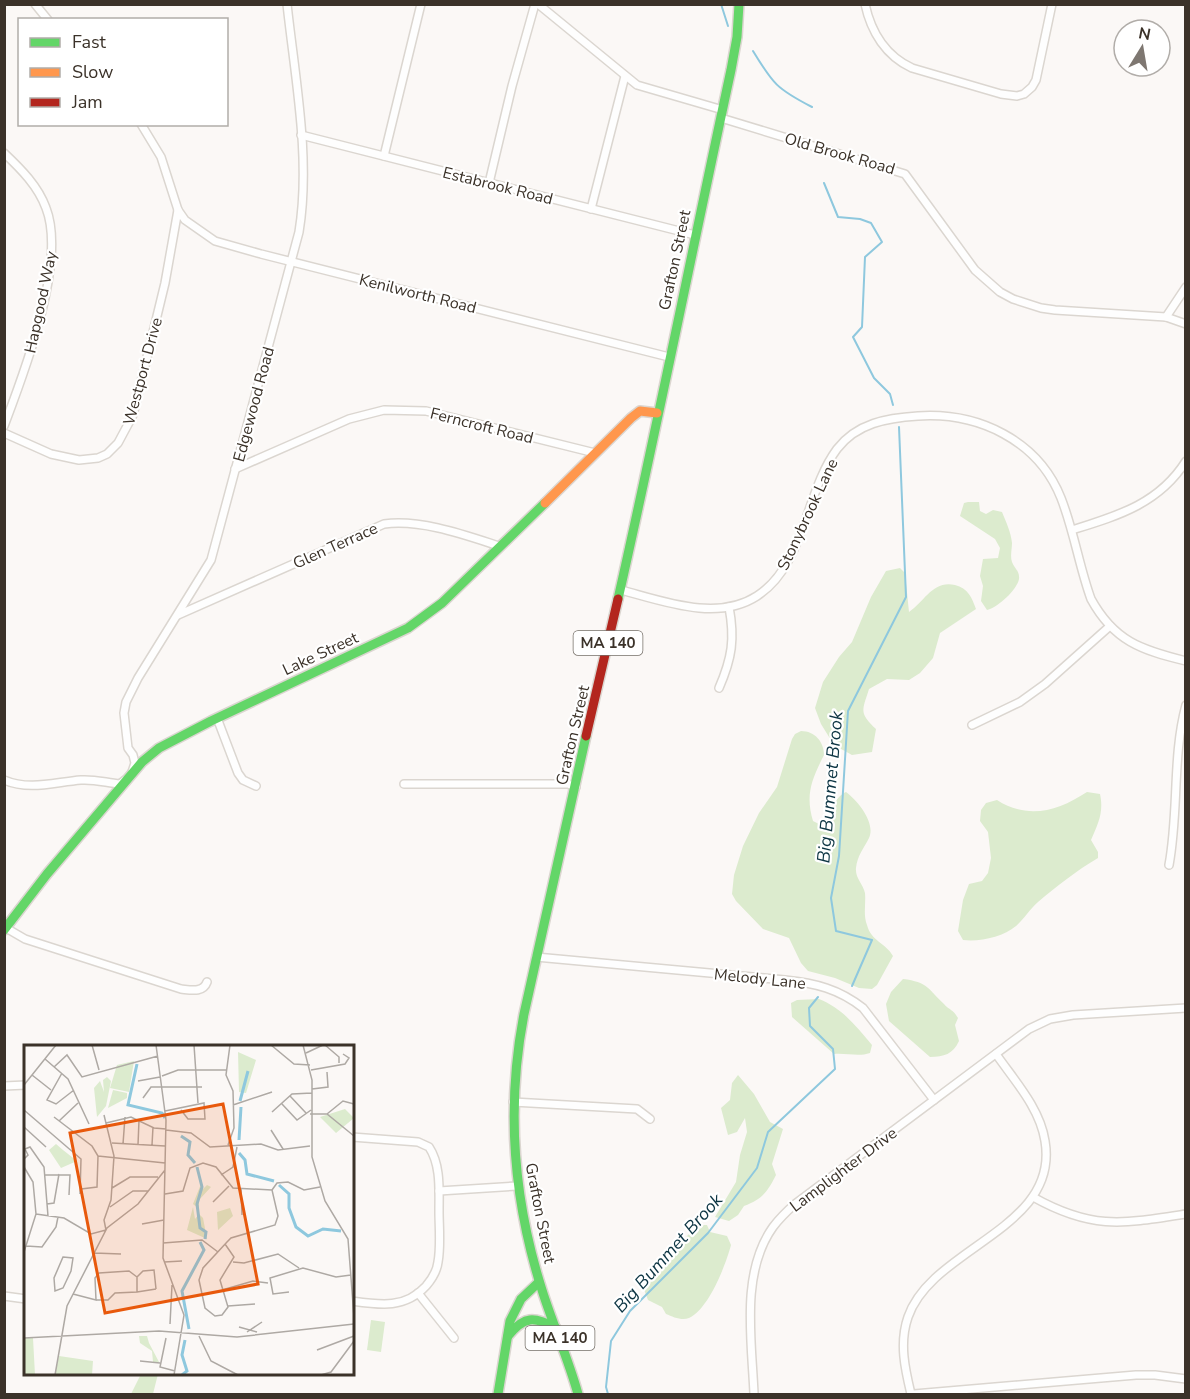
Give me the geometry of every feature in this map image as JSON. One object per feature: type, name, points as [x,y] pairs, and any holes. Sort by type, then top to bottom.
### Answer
[{"type":"main road","name":"Grafton Street","points":[[498,1395],[510,1321],[516,1307],[539,1281],[517,1186],[513,1102],[516,1060],[523,1016],[643,489],[657,413],[722,114],[737,37],[739,4]]},
{"type":"main road","name":"Lake Street","points":[[5,929],[46,875],[142,762],[159,748],[408,628],[442,603],[637,413],[645,411],[657,413]]},
{"type":"main road","name":"MA 140","points":[[539,1281],[578,1395]]},
{"type":"main road","points":[[506,1338],[515,1326],[525,1320],[543,1320],[556,1328]]},
{"type":"street","points":[[35,4],[46,18]]},
{"type":"street","name":"Edgewood Road","points":[[129,778],[135,763],[128,748],[125,706],[129,692],[211,560],[292,261],[304,203],[301,135],[287,4]]},
{"type":"street","points":[[384,156],[421,4]]},
{"type":"street","points":[[489,183],[512,86],[537,4]]},
{"type":"street","name":"Old Brook Road","points":[[537,4],[637,85],[905,174],[918,188],[966,259],[988,282],[1013,299],[1041,308],[1166,317],[1185,324]]},
{"type":"street","points":[[865,4],[881,44],[900,62],[912,68],[996,93],[1017,96],[1029,91],[1036,80],[1052,4]]},
{"type":"street","points":[[591,209],[625,76]]},
{"type":"street","points":[[142,126],[161,157],[178,210]]},
{"type":"street","name":"Estabrook Road","points":[[301,135],[695,235]]},
{"type":"street","name":"Hapgood Way","points":[[4,153],[19,167],[39,192],[51,225],[53,253],[32,348],[4,426]]},
{"type":"street","name":"Kenilworth Road","points":[[178,210],[191,226],[215,241],[230,246],[669,357]]},
{"type":"street","name":"Westport Drive","points":[[4,433],[51,454],[79,460],[98,458],[107,454],[118,444],[133,415],[165,283],[178,210]]},
{"type":"street","points":[[1166,317],[1185,286]]},
{"type":"street","name":"Ferncroft Road","points":[[235,469],[349,419],[384,410],[426,411],[595,453]]},
{"type":"street","name":"Stonybrook Lane","points":[[621,590],[693,607],[715,609],[729,607],[758,595],[776,579],[789,559],[824,472],[836,450],[849,436],[884,419],[954,416],[994,428],[1012,438],[1032,454],[1054,484],[1072,530],[1085,582],[1098,611],[1110,626],[1137,647],[1185,661]]},
{"type":"street","points":[[1072,530],[1129,512],[1149,501],[1167,486],[1185,461]]},
{"type":"street","name":"Glen Terrace","points":[[178,615],[384,524],[406,522],[424,525],[499,546]]},
{"type":"street","points":[[719,688],[732,653],[729,607]]},
{"type":"street","points":[[972,725],[1006,710],[1036,690],[1110,626]]},
{"type":"street","points":[[1169,864],[1175,823],[1178,741],[1185,705]]},
{"type":"street","points":[[218,718],[238,773],[243,780],[255,786]]},
{"type":"street","points":[[4,780],[16,785],[33,786],[81,780],[120,784],[129,778]]},
{"type":"street","points":[[404,784],[568,784],[576,787]]},
{"type":"street","points":[[5,929],[25,939],[181,989],[199,990],[206,986],[207,982]]},
{"type":"street","name":"Melody Lane","points":[[536,957],[785,980],[816,984],[832,989],[863,1008],[934,1100]]},
{"type":"street","name":"Lamplighter Drive","points":[[754,1395],[752,1282],[759,1252],[772,1227],[807,1193],[1029,1029],[1050,1019],[1073,1015],[1185,1008]]},
{"type":"street","points":[[996,1054],[1038,1118],[1045,1141],[1045,1166],[1033,1197],[1009,1222],[938,1275],[917,1298],[908,1317],[904,1337],[904,1359],[912,1395],[1136,1375],[1185,1379]]},
{"type":"street","points":[[4,1086],[24,1085]]},
{"type":"street","points":[[513,1102],[637,1109],[650,1119]]},
{"type":"street","points":[[354,1137],[427,1145],[434,1157],[439,1191],[438,1262],[432,1279],[418,1293],[405,1301],[392,1305],[354,1301]]},
{"type":"street","points":[[439,1191],[517,1186]]},
{"type":"street","points":[[1033,1197],[1070,1215],[1106,1223],[1127,1223],[1185,1214]]},
{"type":"street","points":[[418,1293],[454,1338]]},
{"type":"street","points":[[4,1296],[24,1299]]},
{"type":"green space","points":[[979,502],[980,511],[986,514],[993,510],[1002,512],[1012,543],[1012,562],[1019,576],[1011,593],[996,606],[987,610],[981,601],[983,586],[980,576],[983,559],[998,558],[1000,548],[995,539],[960,516],[964,503]]},
{"type":"green space","points":[[900,568],[905,573],[909,612],[935,588],[947,584],[959,586],[966,591],[976,609],[940,633],[933,658],[920,673],[909,680],[887,679],[869,689],[864,715],[876,729],[872,752],[852,755],[834,745],[821,724],[815,708],[823,682],[852,642],[871,597],[886,571]]},
{"type":"green space","points":[[801,731],[814,735],[824,750],[811,787],[810,803],[813,821],[822,823],[838,798],[846,792],[865,813],[870,826],[871,832],[858,860],[856,872],[865,893],[865,917],[869,930],[893,956],[877,985],[872,989],[859,988],[835,978],[808,971],[801,963],[789,938],[763,929],[732,894],[734,875],[743,846],[759,813],[777,787],[792,739]]},
{"type":"green space","points":[[1087,792],[1100,794],[1101,800],[1101,812],[1091,840],[1098,852],[1098,858],[1045,896],[1011,930],[991,938],[963,940],[958,931],[963,900],[969,884],[982,881],[988,873],[991,858],[988,832],[980,821],[981,810],[986,803],[997,800],[1020,810],[1043,811],[1065,804]]},
{"type":"green space","points":[[903,979],[918,982],[927,987],[958,1018],[955,1025],[959,1041],[951,1052],[930,1057],[889,1021],[886,1004],[891,992]]},
{"type":"green space","points":[[819,999],[842,1012],[854,1024],[872,1045],[870,1053],[834,1054],[792,1017],[791,1003],[797,1000]]},
{"type":"green space","points":[[738,1075],[754,1094],[770,1122],[783,1129],[772,1164],[776,1175],[770,1186],[760,1198],[744,1206],[738,1215],[729,1221],[715,1217],[736,1182],[740,1155],[747,1132],[745,1118],[737,1132],[728,1135],[721,1108],[730,1100],[732,1083]]},
{"type":"green space","points":[[699,1225],[707,1225],[710,1232],[727,1236],[731,1245],[710,1296],[696,1313],[683,1319],[666,1314],[662,1307],[648,1300],[640,1279]]},
{"type":"green space","points":[[371,1320],[385,1322],[381,1352],[367,1350]]},
{"type":"green space","points":[[140,1375],[158,1375],[153,1394],[131,1394]]},
{"type":"waterway","name":"Big Bummet Brook","points":[[721,4],[728,26]]},
{"type":"waterway","name":"Big Bummet Brook","points":[[753,51],[777,85],[812,107]]},
{"type":"waterway","name":"Big Bummet Brook","points":[[824,183],[838,217],[860,219],[871,223],[882,242],[865,257],[862,327],[853,337],[874,378],[890,394],[893,405]]},
{"type":"waterway","name":"Big Bummet Brook","points":[[852,986],[872,940],[836,931],[831,898],[839,856],[848,711],[906,597],[899,427]]},
{"type":"waterway","name":"Big Bummet Brook","points":[[608,1394],[606,1387],[611,1341],[630,1311],[708,1233],[757,1168],[768,1132],[835,1069],[833,1049],[810,1026],[809,1008],[818,997]]},
{"type":"traffic: fast","points":[[618,599],[731,70],[737,37],[739,4]]},
{"type":"traffic: fast","points":[[4,930],[47,874],[142,762],[159,748],[408,628],[442,603],[545,503]]},
{"type":"traffic: fast","points":[[578,1394],[546,1303],[524,1222],[515,1153],[514,1118],[518,1049],[524,1014],[586,736]]},
{"type":"traffic: fast","points":[[498,1394],[510,1321],[521,1299],[539,1282]]},
{"type":"traffic: fast","points":[[508,1336],[519,1325],[530,1320],[541,1321],[556,1328]]},
{"type":"traffic: slow","points":[[545,503],[631,418],[640,411],[657,413]]},
{"type":"traffic: jam","points":[[586,736],[618,599]]}]
